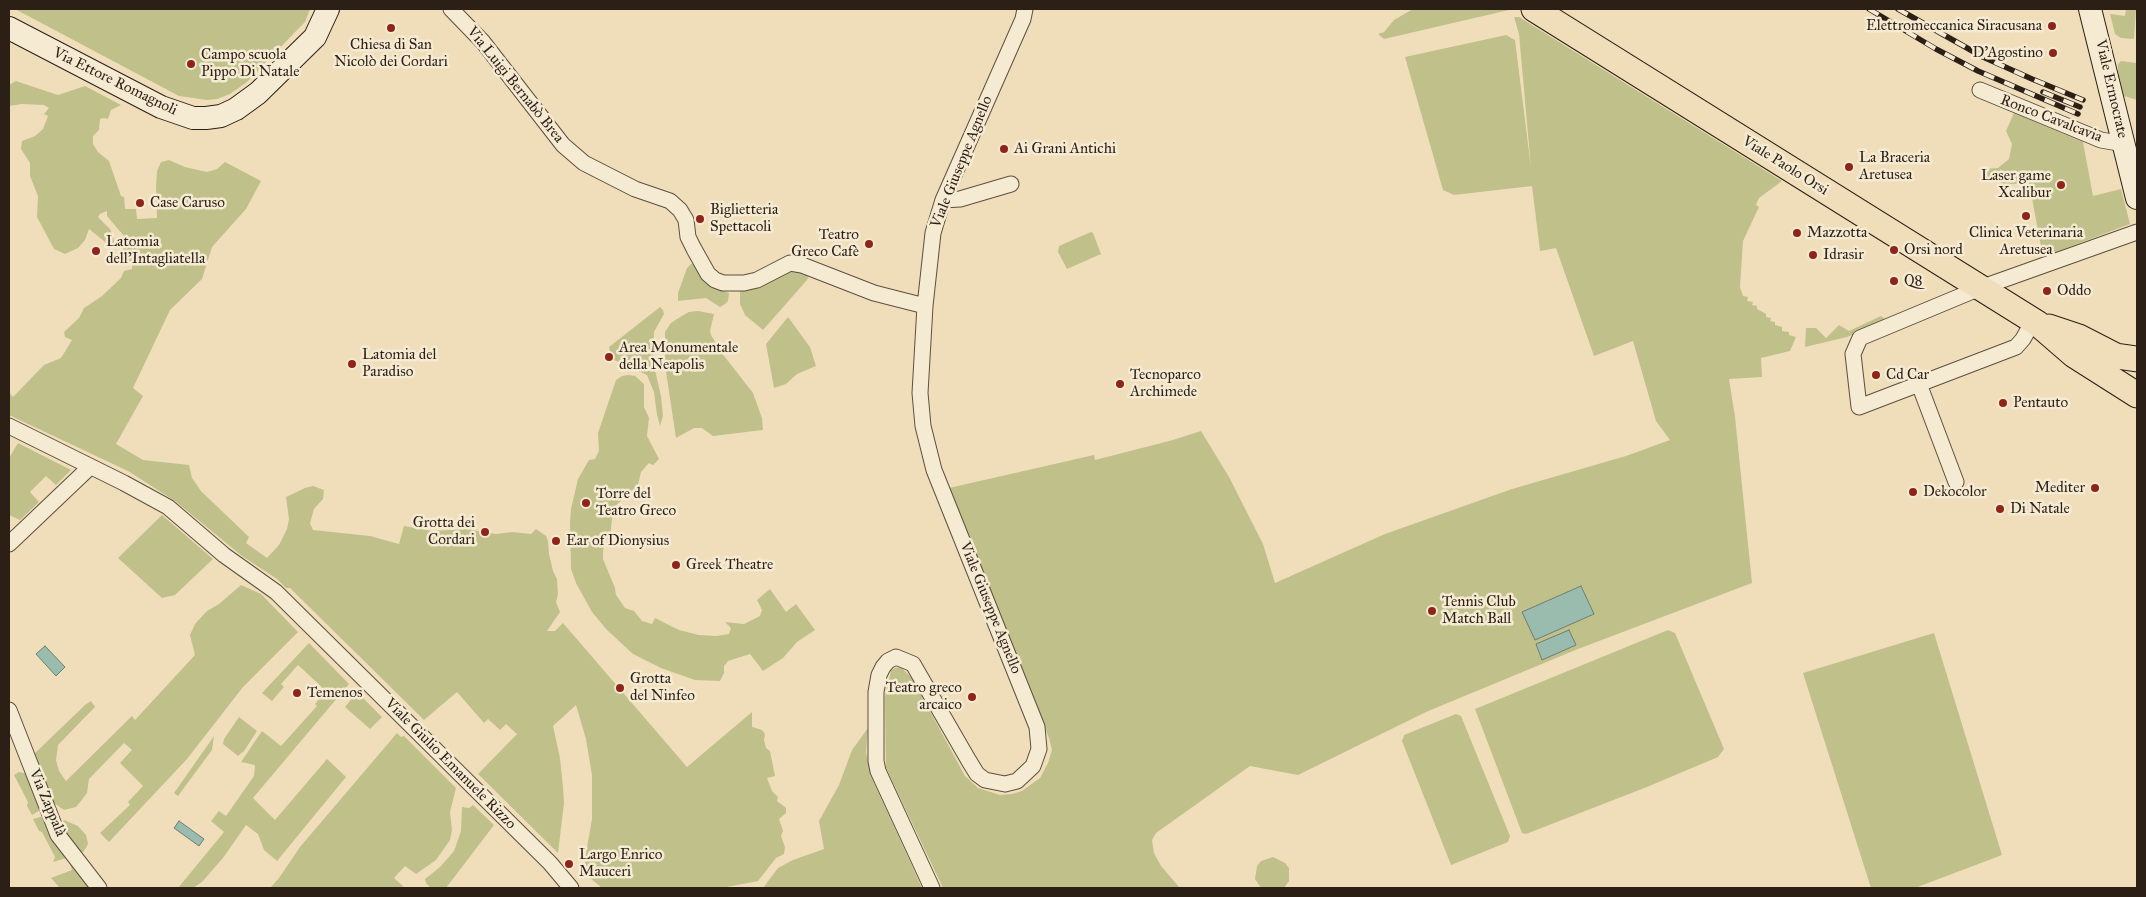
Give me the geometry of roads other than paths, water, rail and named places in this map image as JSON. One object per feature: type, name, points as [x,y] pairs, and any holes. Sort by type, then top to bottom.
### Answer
[{"type":"main road","name":"Via Ettore Romagnoli","points":[[9,28],[161,107],[193,118],[206,118],[221,116],[236,109],[258,93],[315,37],[328,9]]},
{"type":"main road","name":"Viale Paolo Orsi","points":[[1534,9],[2035,322]]},
{"type":"main road","name":"Viale Ermocrate","points":[[2090,9],[2137,198]]},
{"type":"main road","points":[[2035,322],[2079,337],[2116,356],[2137,360]]},
{"type":"main road","points":[[2035,322],[2074,355],[2137,395]]},
{"type":"street","name":"Viale Giuseppe Agnello","points":[[932,888],[878,771],[876,761],[876,692],[879,674],[883,667],[888,661],[896,658],[913,664],[969,761],[985,780],[1005,784],[1016,781],[1033,766],[1039,749],[1036,727],[934,470],[923,426],[920,393],[925,306],[933,233],[943,200],[1023,19],[1025,9]]},
{"type":"street","name":"Via Luigi Bernabò Brea","points":[[453,10],[483,42],[563,145],[584,163],[635,189],[670,201],[680,210],[686,220],[688,237],[708,274],[715,280],[723,283],[744,283],[757,280],[790,263],[802,265],[874,293],[925,306]]},
{"type":"street","name":"Ronco Cavalcavia","points":[[1980,90],[2101,140],[2124,144]]},
{"type":"street","points":[[943,200],[960,199],[1012,184]]},
{"type":"street","points":[[2035,322],[2016,347],[1859,407],[1853,354],[1860,338],[1980,288],[2137,232]]},
{"type":"street","points":[[1919,384],[1956,482]]},
{"type":"street","name":"Viale Giulio Emanuele Rizzo","points":[[9,426],[124,482],[168,507],[224,555],[276,592],[550,863],[571,888]]},
{"type":"street","points":[[9,544],[90,467]]},
{"type":"street","name":"Via Zappalà","points":[[9,710],[58,835],[99,888]]},
{"type":"railway","points":[[1869,9],[1936,49],[1978,71],[2078,114]]},
{"type":"railway","points":[[1898,9],[1983,57],[2083,100]]},
{"type":"railway","points":[[2043,92],[2080,107]]},
{"type":"place","name":"Elettromeccanica Siracusana","points":[[2052,26]]},
{"type":"place","name":"Chiesa di San Nicolò dei Cordari","points":[[391,28]]},
{"type":"place","name":"D'Agostino","points":[[2053,53]]},
{"type":"place","name":"Campo scuola Pippo Di Natale","points":[[191,64]]},
{"type":"place","name":"Ai Grani Antichi","points":[[1004,149]]},
{"type":"place","name":"La Braceria Aretusea","points":[[1849,167]]},
{"type":"place","name":"Laser game Xcalibur","points":[[2061,185]]},
{"type":"place","name":"Case Caruso","points":[[140,203]]},
{"type":"place","name":"Clinica Veterinaria Aretusea","points":[[2026,216]]},
{"type":"place","name":"Biglietteria Spettacoli","points":[[700,219]]},
{"type":"place","name":"Mazzotta","points":[[1797,233]]},
{"type":"place","name":"Teatro Greco Cafè","points":[[869,244]]},
{"type":"place","name":"Orsi nord","points":[[1894,250]]},
{"type":"place","name":"Latomia dell'Intagliatella","points":[[96,251]]},
{"type":"place","name":"Idrasir","points":[[1813,255]]},
{"type":"place","name":"Q8","points":[[1894,281]]},
{"type":"place","name":"Oddo","points":[[2047,291]]},
{"type":"place","name":"Area Monumentale della Neapolis","points":[[609,357]]},
{"type":"place","name":"Latomia del Paradiso","points":[[352,364]]},
{"type":"place","name":"Cd Car","points":[[1876,375]]},
{"type":"place","name":"Tecnoparco Archimede","points":[[1120,384]]},
{"type":"place","name":"Pentauto","points":[[2003,403]]},
{"type":"place","name":"Mediter","points":[[2095,488]]},
{"type":"place","name":"Dekocolor","points":[[1913,492]]},
{"type":"place","name":"Torre del Teatro Greco","points":[[586,503]]},
{"type":"place","name":"Di Natale","points":[[2000,509]]},
{"type":"place","name":"Grotta dei Cordari","points":[[485,532]]},
{"type":"place","name":"Ear of Dionysius","points":[[556,541]]},
{"type":"place","name":"Greek Theatre","points":[[676,565]]},
{"type":"place","name":"Tennis Club Match Ball","points":[[1432,611]]},
{"type":"place","name":"Grotta del Ninfeo","points":[[620,688]]},
{"type":"place","name":"Temenos","points":[[297,693]]},
{"type":"place","name":"Teatro greco arcaico","points":[[972,697]]},
{"type":"place","name":"Largo Enrico Mauceri","points":[[569,864]]}]
